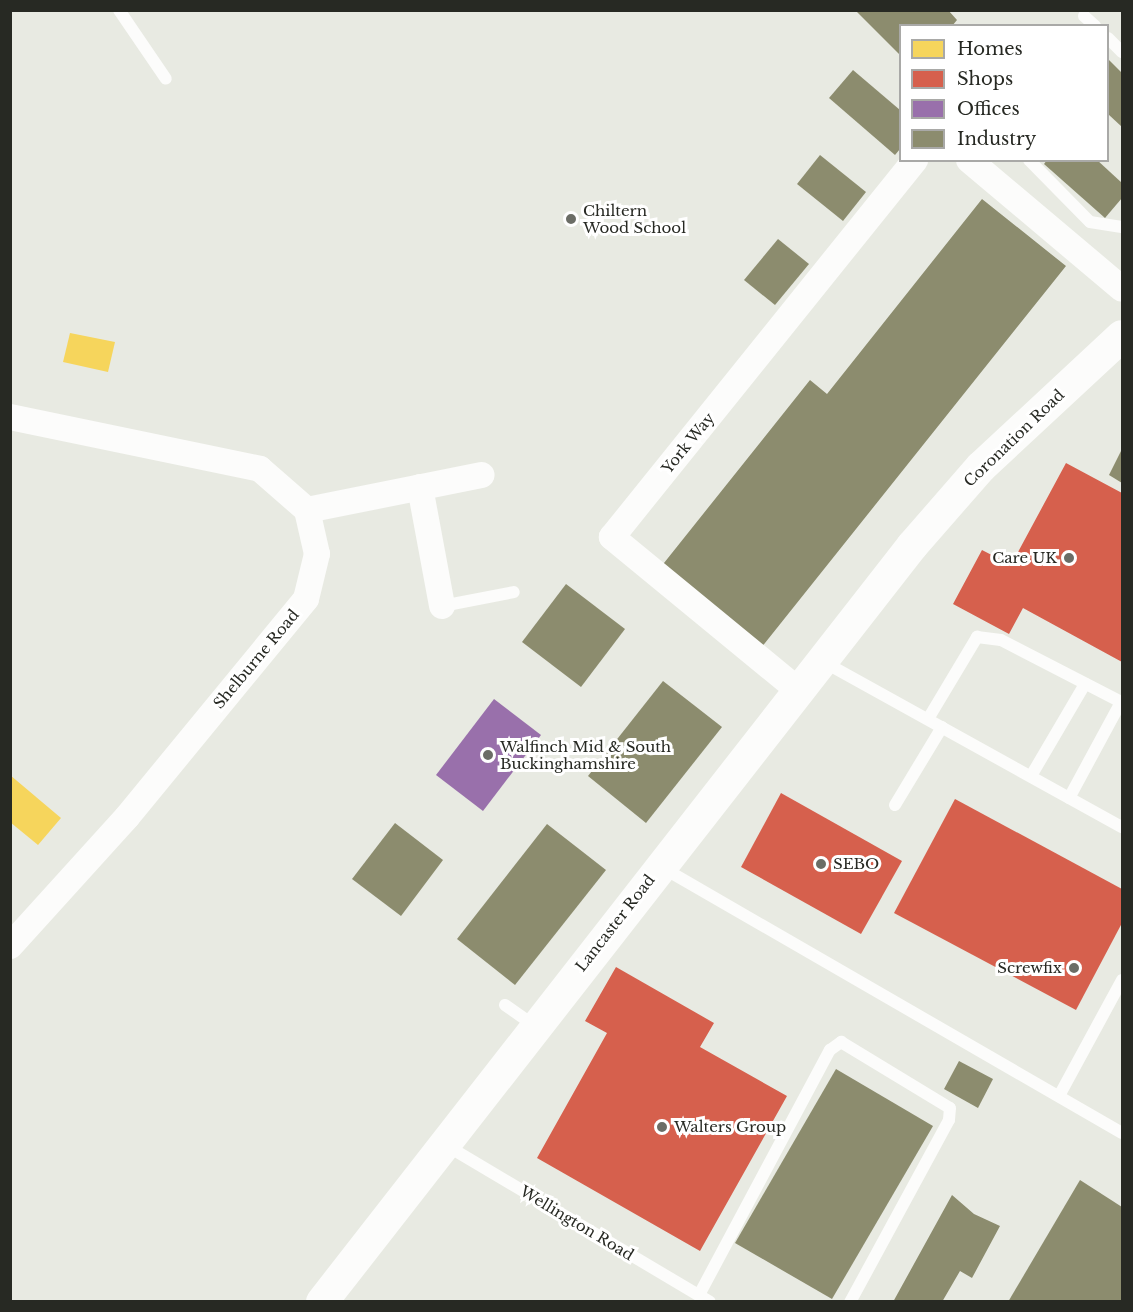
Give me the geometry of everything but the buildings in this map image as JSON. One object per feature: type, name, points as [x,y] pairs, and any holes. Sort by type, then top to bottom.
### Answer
[{"type":"street","name":"York Way","points":[[798,690],[612,537],[913,162]]},
{"type":"street","points":[[971,162],[1122,289]]},
{"type":"street","name":"Coronation Road","points":[[912,546],[981,467],[1118,349]]},
{"type":"street","points":[[10,417],[260,469],[307,510],[482,475]]},
{"type":"street","points":[[420,487],[442,606]]},
{"type":"street","name":"Shelburne Road","points":[[10,946],[127,817],[306,599],[317,554],[307,510]]},
{"type":"street","name":"Lancaster Road","points":[[322,1302],[659,866],[912,546]]},
{"type":"lane","points":[[119,10],[166,79]]},
{"type":"lane","points":[[1084,16],[1093,24]]},
{"type":"lane","points":[[1109,40],[1122,52]]},
{"type":"lane","points":[[1031,162],[1090,222],[1122,227]]},
{"type":"lane","points":[[442,606],[513,592]]},
{"type":"lane","points":[[928,720],[972,642],[987,636],[1001,640],[1121,702],[1069,798]]},
{"type":"lane","points":[[821,660],[1122,827]]},
{"type":"lane","points":[[1031,776],[1085,684]]},
{"type":"lane","points":[[895,806],[942,727]]},
{"type":"lane","points":[[659,866],[1122,1133]]},
{"type":"lane","points":[[1059,1096],[1122,980]]},
{"type":"lane","points":[[505,1005],[535,1026]]},
{"type":"lane","points":[[705,1298],[830,1050],[841,1042],[950,1108],[949,1120],[850,1302]]},
{"type":"lane","name":"Wellington Road","points":[[443,1144],[705,1298]]},
{"type":"place","name":"Chiltern Wood School","points":[[571,219]]},
{"type":"place","name":"Care UK","points":[[1069,558]]},
{"type":"place","name":"Walfinch Mid & South Buckinghamshire","points":[[488,755]]},
{"type":"place","name":"SEBO","points":[[821,864]]},
{"type":"place","name":"Screwfix","points":[[1074,968]]},
{"type":"place","name":"Walters Group","points":[[662,1127]]}]
